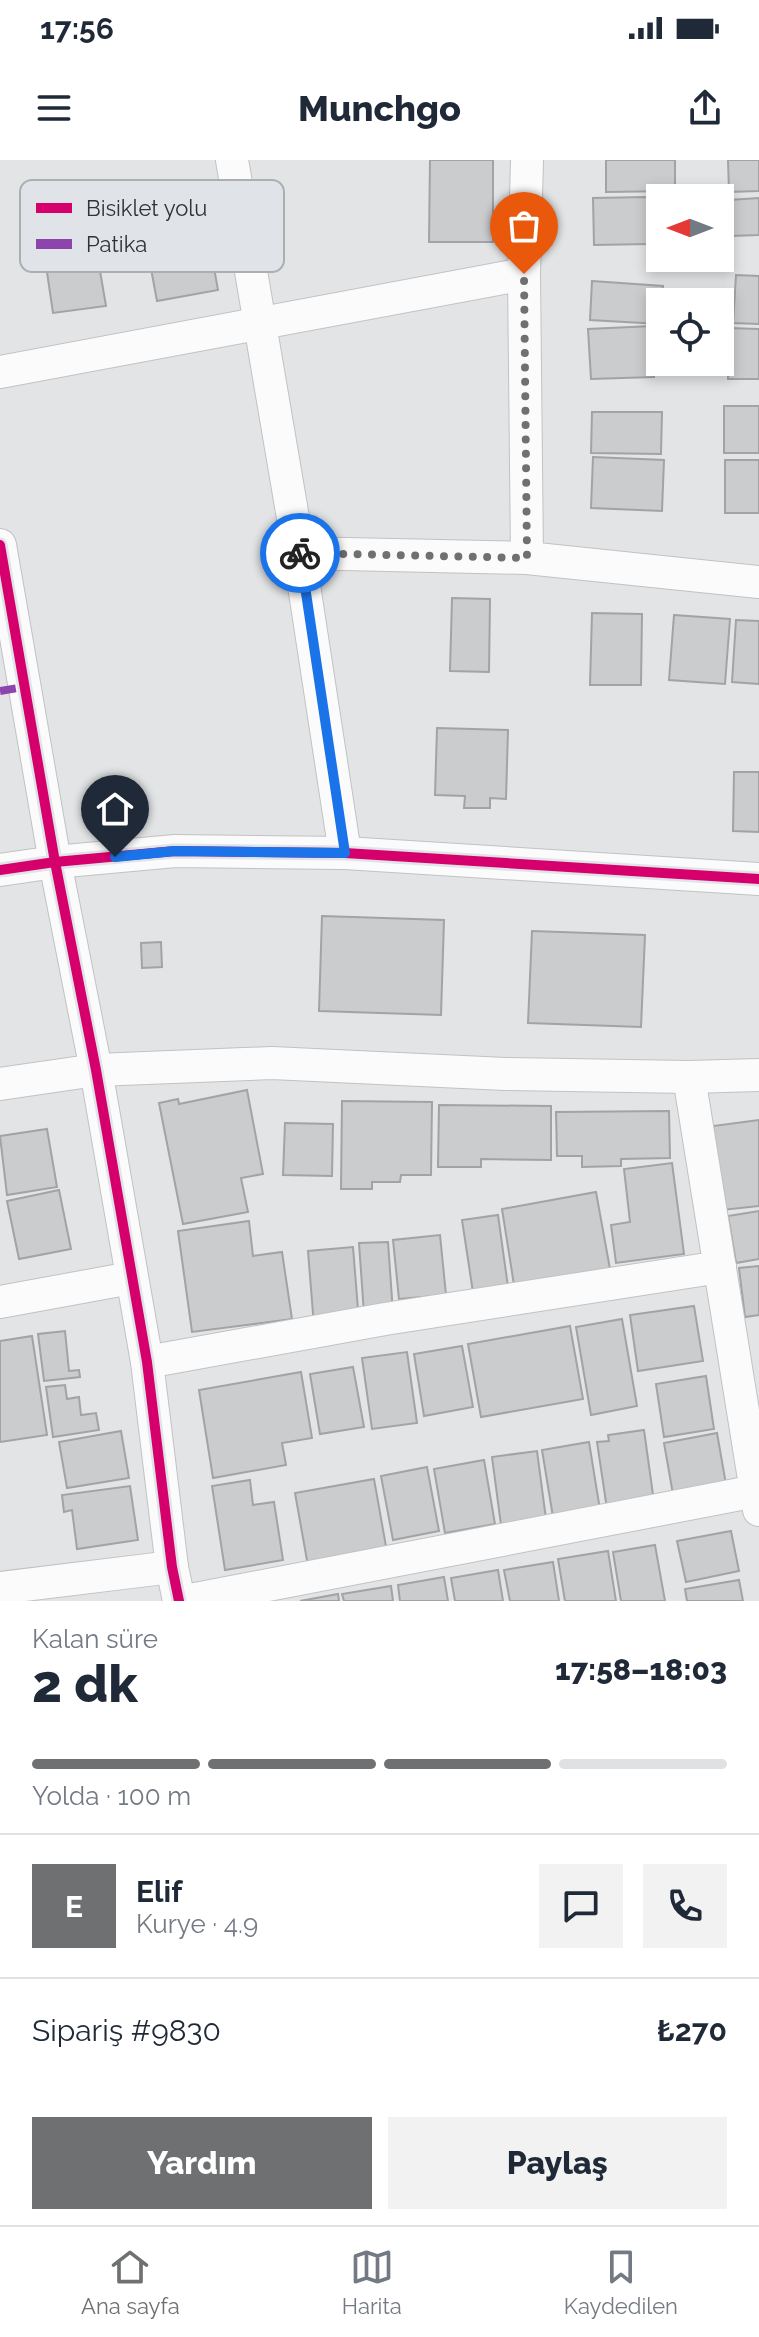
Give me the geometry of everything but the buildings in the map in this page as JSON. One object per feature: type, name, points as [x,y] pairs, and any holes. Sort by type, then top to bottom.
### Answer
[{"type":"street","points":[[232,160],[236,180]]},
{"type":"street","points":[[527,160],[524,274],[527,558]]},
{"type":"street","points":[[252,272],[345,853]]},
{"type":"street","points":[[0,372],[524,274]]},
{"type":"street","points":[[0,545],[147,1362],[172,1567],[182,1601],[757,1502],[689,1077]]},
{"type":"street","points":[[299,553],[527,558],[759,582]]},
{"type":"street","points":[[0,870],[175,851],[345,853],[759,879]]},
{"type":"street","points":[[0,1084],[96,1070],[272,1063],[505,1074],[759,1075]]},
{"type":"street","points":[[147,1362],[385,1319],[720,1267]]},
{"type":"street","points":[[0,1302],[131,1278]]},
{"type":"street","points":[[0,1588],[172,1567]]},
{"type":"marked path","points":[[0,691],[24,687]]},
{"type":"cycle path","points":[[0,545],[147,1362],[172,1567],[179,1601]]},
{"type":"cycle path","points":[[0,870],[175,851],[345,853],[759,879]]},
{"type":"way so far","points":[[300,553],[527,558],[524,274]]},
{"type":"route","points":[[115,857],[175,851],[345,853],[300,553]]}]
